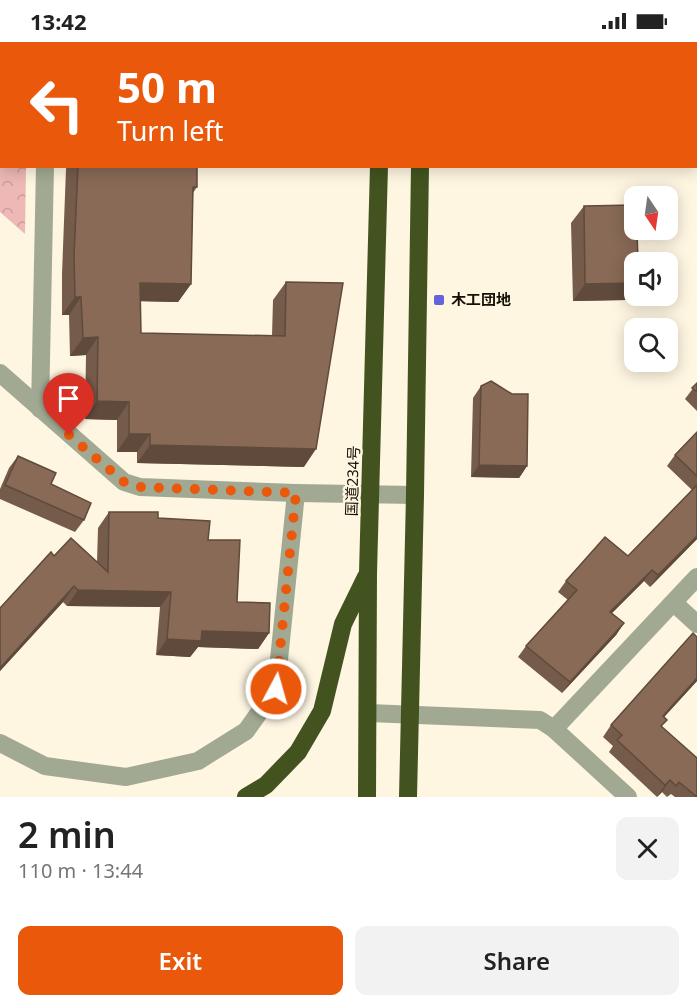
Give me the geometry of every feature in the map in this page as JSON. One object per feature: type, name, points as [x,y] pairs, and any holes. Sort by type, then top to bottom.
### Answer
[{"type":"highway","name":"国道234号","points":[[367,797],[368,573],[378,168]]},
{"type":"highway","points":[[408,797],[420,168]]},
{"type":"highway","points":[[246,797],[266,785],[298,752],[322,711],[343,624],[368,573]]},
{"type":"street","points":[[40,409],[45,168]]},
{"type":"street","points":[[3,382],[40,409],[124,482],[140,487],[415,495]]},
{"type":"street","points":[[0,744],[45,766],[126,777],[198,761],[246,731],[276,689],[296,493]]},
{"type":"street","points":[[554,729],[697,577]]},
{"type":"street","points":[[674,603],[697,624]]},
{"type":"street","points":[[369,713],[540,720],[554,729],[628,797]]},
{"type":"green space","points":[[0,168],[26,168],[25,234],[0,212]]},
{"type":"building","points":[[78,168],[197,168],[197,187],[193,187],[191,284],[140,283],[141,333],[285,336],[286,282],[343,283],[316,449],[150,445],[150,434],[129,434],[129,402],[97,401],[98,337],[83,338],[81,297],[75,297],[74,256]]},
{"type":"building","points":[[624,205],[624,240],[637,240],[638,252],[624,252],[624,283],[585,284],[584,206]]},
{"type":"building","points":[[491,381],[512,394],[528,394],[527,466],[479,465],[481,386]]},
{"type":"building","points":[[697,432],[697,476],[675,455]]},
{"type":"building","points":[[18,456],[56,473],[51,484],[91,503],[84,520],[5,485]]},
{"type":"building","points":[[697,485],[697,536],[658,575],[652,570],[610,612],[624,623],[570,682],[526,646],[577,590],[566,581],[605,537],[628,556]]},
{"type":"building","points":[[109,512],[158,512],[158,518],[210,521],[208,540],[240,540],[237,602],[270,603],[269,633],[202,631],[201,641],[167,639],[171,592],[78,590],[74,586],[0,668],[0,608],[51,552],[54,556],[71,538],[108,572]]},
{"type":"building","points":[[693,633],[697,637],[697,678],[663,716],[667,720],[661,726],[697,758],[697,797],[679,782],[676,786],[670,780],[665,785],[617,740],[622,735],[611,725]]},
{"type":"place","name":"木工団地","points":[[439,300]]},
{"type":"route","points":[[69,435],[124,482],[140,487],[296,493],[276,689]]}]
